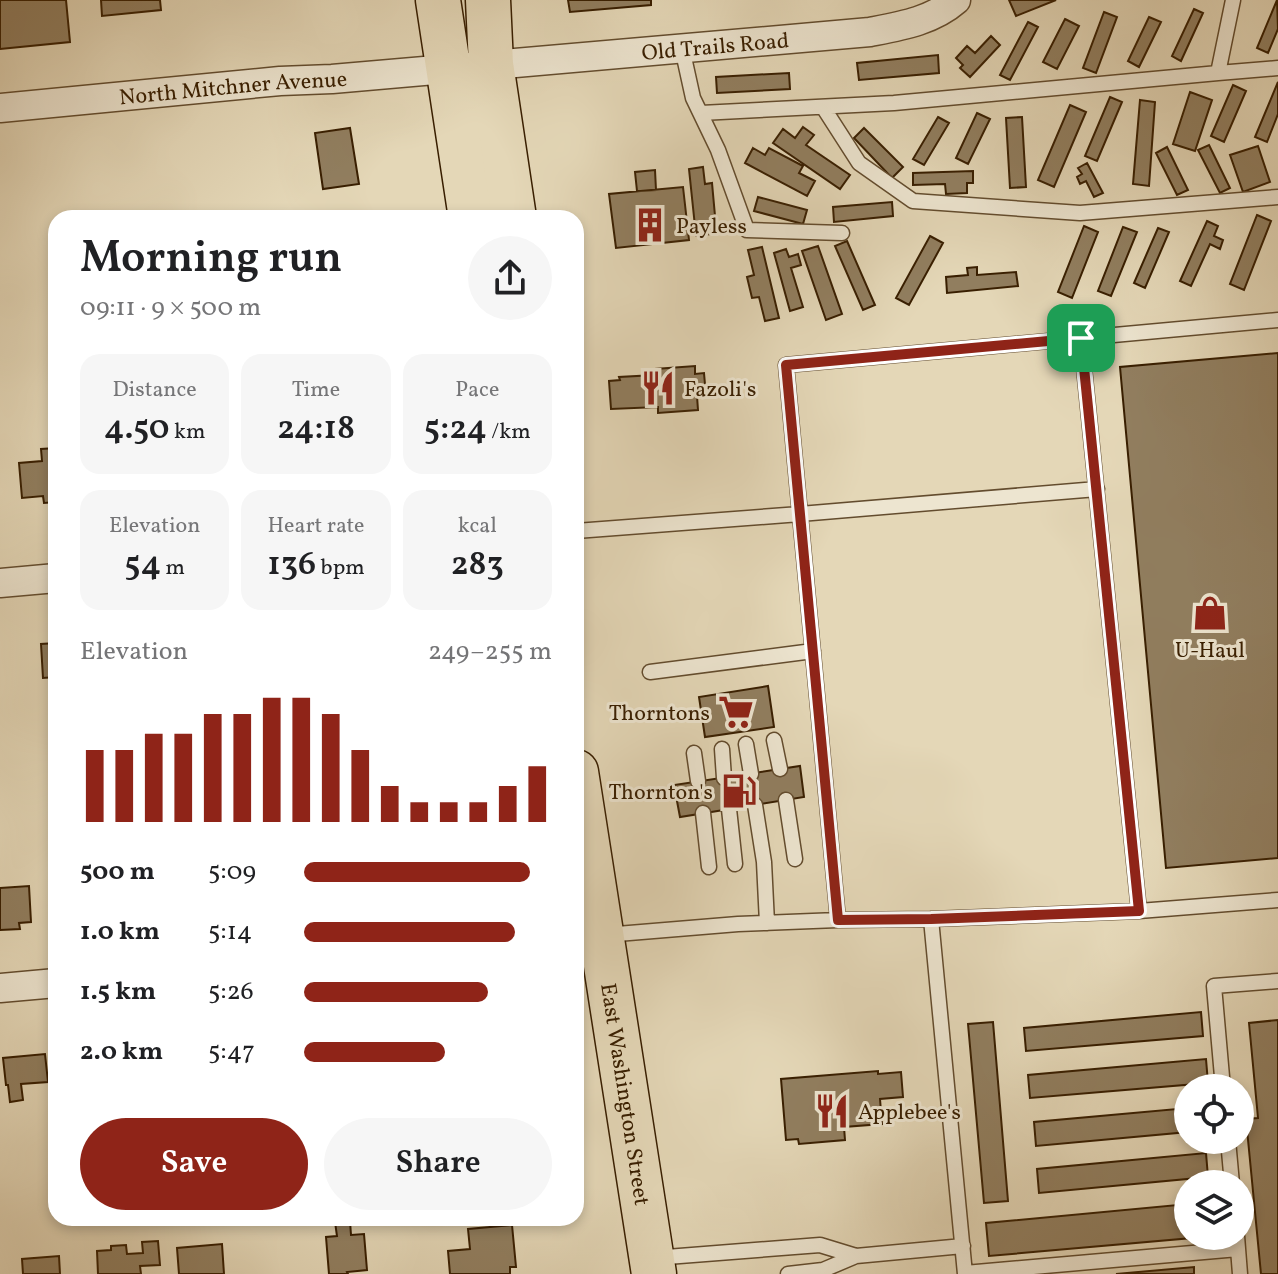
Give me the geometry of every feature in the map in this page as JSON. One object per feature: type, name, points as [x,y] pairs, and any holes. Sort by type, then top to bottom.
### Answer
[{"type":"main road","points":[[438,0],[469,66],[512,210]]},
{"type":"main road","points":[[471,210],[469,66],[488,0]]},
{"type":"main road","name":"East Washington Street","points":[[584,881],[588,936],[653,1266]]},
{"type":"street","name":"Old Trails Road","points":[[469,66],[870,32],[910,24],[956,0]]},
{"type":"street","name":"North Mitchner Avenue","points":[[0,108],[469,66]]},
{"type":"street","points":[[0,583],[48,579]]},
{"type":"street","points":[[0,988],[48,984]]},
{"type":"lane","points":[[1218,73],[1233,0]]},
{"type":"lane","points":[[682,48],[693,98],[718,150],[747,230],[842,233]]},
{"type":"lane","points":[[701,113],[894,103],[1278,68]]},
{"type":"lane","points":[[823,107],[859,163],[913,201],[1080,213],[1278,197]]},
{"type":"lane","points":[[838,920],[786,365],[1278,320]]},
{"type":"lane","points":[[1081,338],[1139,911]]},
{"type":"lane","points":[[584,530],[1097,489]]},
{"type":"lane","points":[[650,672],[813,651]]},
{"type":"lane","points":[[774,740],[780,769]]},
{"type":"lane","points":[[746,744],[751,774]]},
{"type":"lane","points":[[722,749],[724,778]]},
{"type":"lane","points":[[694,753],[698,781]]},
{"type":"lane","points":[[786,800],[795,859]]},
{"type":"lane","points":[[755,805],[764,862],[767,923]]},
{"type":"lane","points":[[729,809],[735,864]]},
{"type":"lane","points":[[703,813],[709,867]]},
{"type":"lane","points":[[588,936],[767,923],[1139,911],[1278,900]]},
{"type":"lane","points":[[931,919],[965,1274],[1174,1249]]},
{"type":"lane","points":[[1222,1074],[1214,986],[1278,981]]},
{"type":"lane","points":[[653,1266],[820,1245],[856,1256]]},
{"type":"lane","points":[[788,1274],[823,1270],[856,1256],[963,1246]]},
{"type":"lane","points":[[1238,1250],[1240,1274]]},
{"type":"building","points":[[0,0],[66,0],[70,42],[0,49]]},
{"type":"building","points":[[101,0],[160,0],[161,10],[102,16]]},
{"type":"building","points":[[568,0],[651,0],[651,5],[570,12]]},
{"type":"building","points":[[1009,0],[1056,0],[1016,16]]},
{"type":"building","points":[[1277,0],[1278,29],[1268,53],[1257,48]]},
{"type":"building","points":[[1194,9],[1203,13],[1181,61],[1172,56]]},
{"type":"building","points":[[1104,12],[1117,17],[1096,73],[1083,68]]},
{"type":"building","points":[[1149,17],[1161,22],[1139,67],[1128,61]]},
{"type":"building","points":[[1065,19],[1079,26],[1057,69],[1043,62]]},
{"type":"building","points":[[1028,22],[1038,27],[1010,80],[1000,75]]},
{"type":"building","points":[[991,36],[1000,45],[970,77],[960,68],[963,65],[956,58],[967,46],[975,53]]},
{"type":"building","points":[[938,55],[939,73],[859,80],[857,63]]},
{"type":"building","points":[[789,73],[790,89],[717,93],[716,77]]},
{"type":"building","points":[[1278,82],[1278,114],[1267,142],[1255,137]]},
{"type":"building","points":[[1233,85],[1246,91],[1224,142],[1211,136]]},
{"type":"building","points":[[1190,92],[1212,100],[1195,151],[1173,144]]},
{"type":"building","points":[[1110,97],[1122,102],[1097,161],[1085,156]]},
{"type":"building","points":[[1140,100],[1155,102],[1149,186],[1133,184]]},
{"type":"building","points":[[1070,105],[1086,112],[1054,187],[1038,180]]},
{"type":"building","points":[[977,113],[990,119],[968,164],[956,158]]},
{"type":"building","points":[[938,117],[949,123],[924,165],[913,159]]},
{"type":"building","points":[[1022,117],[1026,187],[1010,188],[1006,118]]},
{"type":"building","points":[[803,127],[814,135],[806,145],[850,175],[840,189],[773,143],[783,129],[795,138]]},
{"type":"building","points":[[350,128],[359,184],[323,189],[315,133]]},
{"type":"building","points":[[864,128],[903,167],[892,178],[854,138]]},
{"type":"building","points":[[1209,145],[1230,188],[1220,193],[1198,150]]},
{"type":"building","points":[[1258,146],[1270,182],[1243,192],[1230,155]]},
{"type":"building","points":[[1167,147],[1188,190],[1177,195],[1156,153]]},
{"type":"building","points":[[753,148],[765,155],[769,148],[803,166],[799,173],[815,181],[807,196],[745,163]]},
{"type":"building","points":[[1087,163],[1103,193],[1094,197],[1086,181],[1080,184],[1077,177],[1082,174],[1078,168]]},
{"type":"building","points":[[703,167],[705,184],[712,183],[715,216],[710,217],[712,234],[696,236],[689,169]]},
{"type":"building","points":[[655,170],[656,190],[637,191],[635,172]]},
{"type":"building","points":[[973,171],[973,183],[967,183],[967,193],[946,194],[945,184],[913,185],[913,173]]},
{"type":"building","name":"Payless","points":[[683,187],[689,240],[616,248],[609,194]]},
{"type":"building","points":[[758,197],[807,210],[803,224],[754,211]]},
{"type":"building","points":[[892,202],[893,216],[834,222],[833,207]]},
{"type":"building","points":[[1257,215],[1271,221],[1244,290],[1230,284]]},
{"type":"building","points":[[1207,221],[1218,226],[1214,236],[1223,240],[1220,249],[1210,244],[1191,286],[1180,281]]},
{"type":"building","points":[[1084,226],[1098,232],[1072,298],[1058,292]]},
{"type":"building","points":[[1123,227],[1137,232],[1111,296],[1098,291]]},
{"type":"building","points":[[1158,228],[1169,232],[1145,288],[1134,283]]},
{"type":"building","points":[[930,236],[943,243],[909,305],[896,298]]},
{"type":"building","points":[[847,241],[875,305],[863,310],[835,246]]},
{"type":"building","points":[[818,246],[842,314],[826,320],[802,251]]},
{"type":"building","points":[[762,247],[779,318],[765,321],[759,297],[752,298],[747,277],[754,275],[748,250]]},
{"type":"building","points":[[786,249],[789,257],[798,254],[801,265],[791,268],[803,307],[790,311],[774,253]]},
{"type":"building","points":[[977,267],[977,275],[1016,272],[1018,286],[947,293],[946,277],[968,275],[967,268]]},
{"type":"building","name":"U-Haul","points":[[1278,353],[1278,858],[1166,868],[1120,367]]},
{"type":"building","name":"Fazoli's","points":[[695,366],[695,374],[704,373],[706,396],[697,396],[698,410],[658,413],[658,407],[611,409],[609,381],[620,380],[619,377],[655,375],[655,369]]},
{"type":"building","points":[[41,449],[48,449],[48,503],[44,503],[43,496],[22,498],[19,463],[42,461]]},
{"type":"building","points":[[41,644],[48,644],[48,678],[43,678]]},
{"type":"building","name":"Thorntons","points":[[768,686],[774,727],[705,737],[699,697]]},
{"type":"building","name":"Thornton's","points":[[800,766],[804,797],[680,817],[674,785]]},
{"type":"building","points":[[29,886],[31,922],[19,923],[20,929],[0,930],[0,888]]},
{"type":"building","points":[[1201,1012],[1203,1036],[1026,1051],[1024,1028]]},
{"type":"building","points":[[1278,1020],[1278,1274],[1261,1274],[1254,1170],[1251,1170],[1249,1154],[1254,1154],[1254,1118],[1258,1118],[1249,1023]]},
{"type":"building","points":[[993,1022],[1008,1201],[984,1203],[968,1024]]},
{"type":"building","points":[[45,1054],[48,1082],[21,1084],[23,1100],[10,1102],[3,1058]]},
{"type":"building","points":[[1206,1059],[1207,1074],[1174,1074],[1174,1086],[1030,1098],[1028,1075]]},
{"type":"building","name":"Applebee's","points":[[878,1071],[878,1074],[901,1072],[903,1097],[880,1099],[882,1124],[844,1127],[845,1140],[799,1144],[798,1139],[786,1140],[781,1079]]},
{"type":"building","points":[[1174,1109],[1174,1133],[1036,1146],[1034,1122]]},
{"type":"building","points":[[1206,1154],[1207,1170],[1174,1170],[1174,1180],[1039,1193],[1037,1169]]},
{"type":"building","points":[[1174,1205],[1174,1240],[989,1256],[986,1223]]},
{"type":"building","points":[[336,1226],[350,1226],[351,1235],[364,1234],[367,1270],[329,1274],[326,1237],[337,1236]]},
{"type":"building","points":[[512,1226],[516,1267],[510,1267],[510,1274],[450,1274],[448,1251],[470,1249],[468,1229]]},
{"type":"building","points":[[158,1241],[160,1265],[140,1266],[141,1274],[98,1274],[97,1251],[126,1245],[127,1254],[143,1253],[142,1242]]},
{"type":"building","points":[[222,1244],[224,1274],[179,1274],[177,1248]]},
{"type":"building","points":[[59,1256],[60,1274],[23,1274],[22,1259]]},
{"type":"building","points":[[1194,1267],[1194,1274],[1116,1274]]},
{"type":"place","name":"Payless","points":[[650,225]]},
{"type":"place","name":"Fazoli's","points":[[658,388]]},
{"type":"place","name":"U-Haul","points":[[1210,613]]},
{"type":"place","name":"Thorntons","points":[[736,712]]},
{"type":"place","name":"Thornton's","points":[[739,791]]},
{"type":"place","name":"Applebee's","points":[[832,1111]]},
{"type":"route","points":[[1081,338],[1139,911],[838,920],[786,365],[1081,338]]}]
